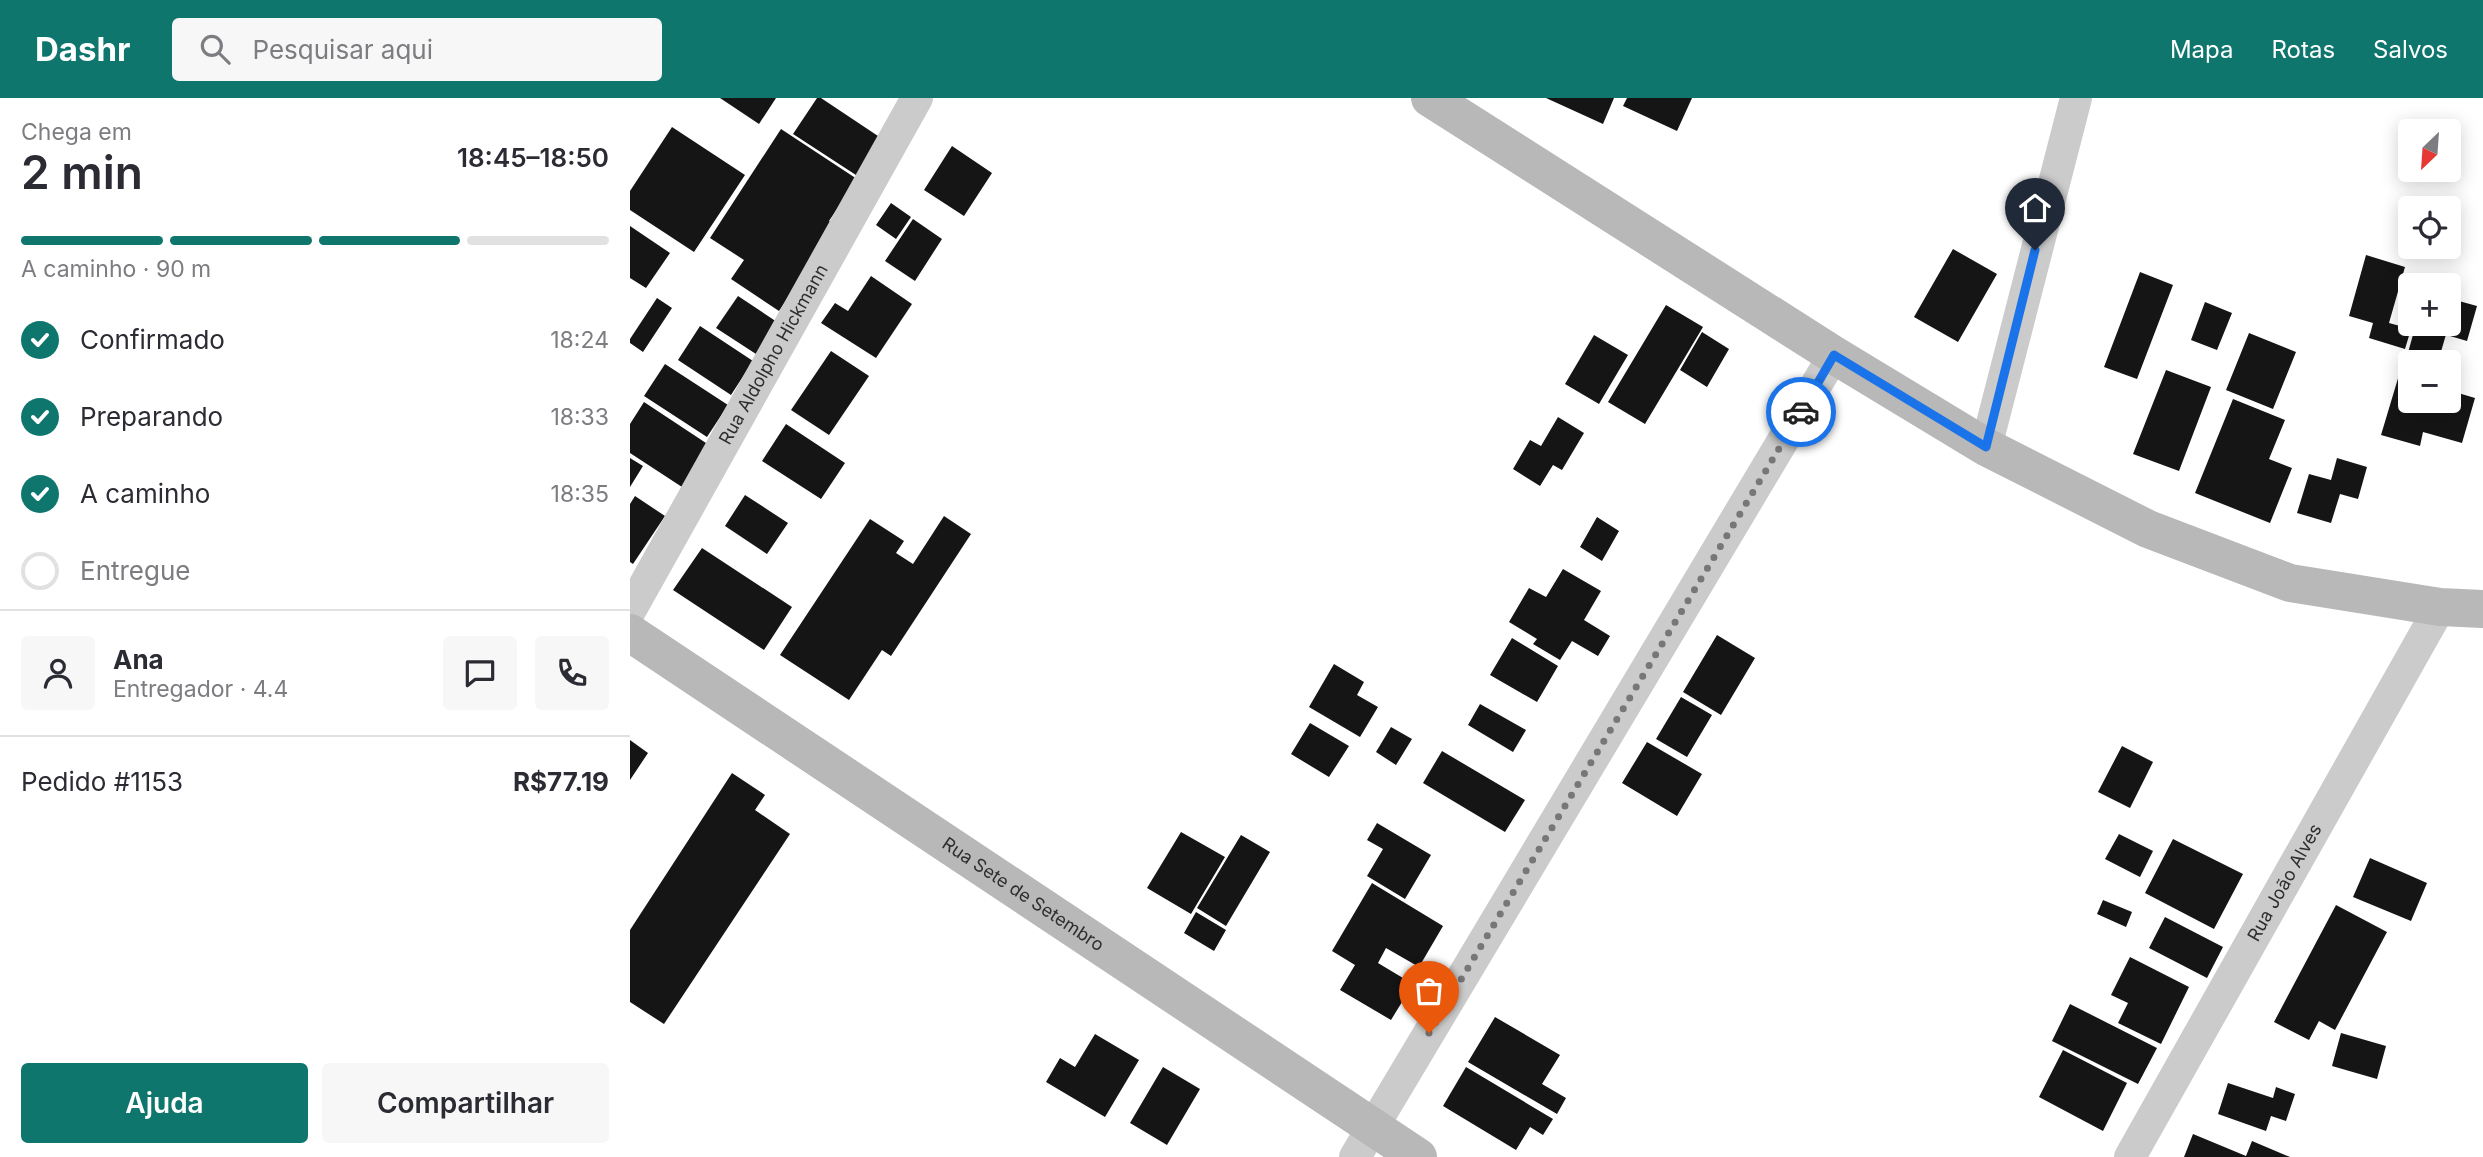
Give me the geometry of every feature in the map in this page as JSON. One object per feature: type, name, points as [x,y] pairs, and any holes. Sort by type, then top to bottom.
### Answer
[{"type":"main road","points":[[1430,98],[1475,110],[1834,355],[1986,447],[2148,529],[2290,583],[2440,607],[2483,608]]},
{"type":"main road","name":"Rua Sete de Setembro","points":[[630,633],[1364,1142],[1419,1157]]},
{"type":"street","name":"Rua Aldolpho Hickmann","points":[[630,611],[917,98]]},
{"type":"street","points":[[1986,447],[2076,98]]},
{"type":"street","points":[[1364,1142],[1834,355]]},
{"type":"street","name":"Rua João Alves","points":[[2130,1157],[2440,607]]},
{"type":"building","points":[[720,98],[776,98],[759,124]]},
{"type":"building","points":[[817,98],[821,98],[884,140],[859,177],[793,134]]},
{"type":"building","points":[[1546,98],[1614,98],[1603,124]]},
{"type":"building","points":[[1627,98],[1692,98],[1677,131],[1623,106]]},
{"type":"building","points":[[672,127],[745,175],[694,252],[630,210],[630,191]]},
{"type":"building","points":[[781,129],[857,179],[829,221],[836,226],[779,311],[731,279],[744,260],[710,238]]},
{"type":"building","points":[[952,146],[992,173],[964,216],[924,190]]},
{"type":"building","points":[[891,203],[911,217],[896,239],[876,225]]},
{"type":"building","points":[[913,219],[942,239],[915,281],[885,261]]},
{"type":"building","points":[[630,226],[670,253],[646,288],[630,278]]},
{"type":"building","points":[[1953,249],[1997,274],[1958,342],[1914,317]]},
{"type":"building","points":[[2366,255],[2405,267],[2403,273],[2398,273],[2398,292],[2389,323],[2398,325],[2398,336],[2409,336],[2405,349],[2369,338],[2373,323],[2349,316]]},
{"type":"building","points":[[2140,272],[2173,285],[2137,379],[2104,367]]},
{"type":"building","points":[[871,276],[912,304],[876,358],[821,323],[835,303],[848,311]]},
{"type":"building","points":[[738,296],[777,322],[756,354],[716,328]]},
{"type":"building","points":[[657,298],[672,308],[643,352],[630,343],[630,339]]},
{"type":"building","points":[[2205,302],[2232,313],[2217,350],[2191,340]]},
{"type":"building","points":[[2461,302],[2477,306],[2467,341],[2450,336],[2461,336]]},
{"type":"building","points":[[1666,305],[1703,327],[1645,424],[1608,402]]},
{"type":"building","points":[[700,326],[753,361],[731,395],[678,360]]},
{"type":"building","points":[[1702,332],[1729,349],[1707,387],[1680,370]]},
{"type":"building","points":[[2249,333],[2296,352],[2273,409],[2226,390]]},
{"type":"building","points":[[1594,335],[1628,355],[1599,404],[1565,384]]},
{"type":"building","points":[[2413,336],[2446,336],[2441,350],[2409,350]]},
{"type":"building","points":[[831,351],[869,376],[829,435],[791,410]]},
{"type":"building","points":[[665,364],[728,405],[707,437],[644,396]]},
{"type":"building","points":[[2166,370],[2211,387],[2179,471],[2133,454]]},
{"type":"building","points":[[2398,378],[2398,413],[2461,413],[2461,394],[2475,398],[2462,443],[2423,432],[2420,446],[2381,435]]},
{"type":"building","points":[[2233,399],[2285,420],[2269,459],[2292,468],[2270,523],[2195,493]]},
{"type":"building","points":[[644,402],[709,445],[682,487],[630,453],[630,424]]},
{"type":"building","points":[[1558,417],[1584,433],[1562,470],[1553,465],[1540,486],[1513,469],[1530,440],[1541,446]]},
{"type":"building","points":[[786,424],[845,463],[821,499],[762,461]]},
{"type":"building","points":[[630,458],[643,466],[630,487]]},
{"type":"building","points":[[2337,458],[2367,467],[2358,499],[2340,494],[2331,523],[2297,513],[2309,474],[2331,480]]},
{"type":"building","points":[[745,495],[788,523],[767,554],[725,526]]},
{"type":"building","points":[[635,496],[665,516],[633,564],[630,562],[630,504]]},
{"type":"building","points":[[944,516],[971,534],[891,656],[882,650],[849,700],[780,655],[870,519],[904,541],[896,553],[913,564]]},
{"type":"building","points":[[1597,517],[1619,531],[1602,561],[1580,547]]},
{"type":"building","points":[[702,548],[792,607],[764,650],[673,590]]},
{"type":"building","points":[[1563,569],[1601,591],[1584,620],[1610,636],[1598,656],[1572,641],[1560,660],[1533,644],[1537,639],[1509,622],[1529,588],[1546,597]]},
{"type":"building","points":[[1717,635],[1755,658],[1721,715],[1683,692]]},
{"type":"building","points":[[1512,638],[1558,666],[1537,702],[1490,675]]},
{"type":"building","points":[[1334,664],[1364,682],[1357,695],[1378,707],[1360,737],[1309,707]]},
{"type":"building","points":[[1681,697],[1712,715],[1687,757],[1656,739]]},
{"type":"building","points":[[1480,704],[1526,730],[1513,752],[1468,725]]},
{"type":"building","points":[[1310,723],[1349,746],[1329,777],[1291,754]]},
{"type":"building","points":[[1391,727],[1412,739],[1396,765],[1376,752]]},
{"type":"building","points":[[630,740],[648,753],[630,780]]},
{"type":"building","points":[[1647,742],[1702,774],[1677,816],[1622,783]]},
{"type":"building","points":[[2122,746],[2153,762],[2130,808],[2098,792]]},
{"type":"building","points":[[1442,751],[1525,800],[1505,832],[1423,783]]},
{"type":"building","points":[[732,773],[765,795],[755,810],[790,834],[664,1024],[630,1002],[630,930]]},
{"type":"building","points":[[1377,823],[1431,855],[1405,899],[1367,876],[1383,849],[1367,840]]},
{"type":"building","points":[[1181,832],[1225,857],[1191,914],[1147,888]]},
{"type":"building","points":[[2119,834],[2153,851],[2140,877],[2105,859]]},
{"type":"building","points":[[1241,835],[1270,852],[1226,926],[1197,908]]},
{"type":"building","points":[[2173,839],[2243,874],[2214,929],[2145,893]]},
{"type":"building","points":[[2370,858],[2427,883],[2411,921],[2353,897]]},
{"type":"building","points":[[1372,883],[1443,926],[1419,967],[1386,948],[1378,963],[1413,984],[1391,1020],[1340,990],[1355,965],[1332,951]]},
{"type":"building","points":[[2103,900],[2132,912],[2126,927],[2097,914]]},
{"type":"building","points":[[2336,905],[2387,932],[2335,1030],[2319,1021],[2309,1040],[2274,1022]]},
{"type":"building","points":[[1196,912],[1226,930],[1214,951],[1184,933]]},
{"type":"building","points":[[2165,917],[2223,947],[2207,978],[2149,948]]},
{"type":"building","points":[[2130,957],[2189,987],[2161,1044],[2118,1023],[2128,1003],[2111,995]]},
{"type":"building","points":[[2070,1004],[2157,1048],[2138,1084],[2052,1041]]},
{"type":"building","points":[[1495,1017],[1560,1055],[1542,1084],[1566,1098],[1557,1114],[1468,1062]]},
{"type":"building","points":[[2341,1033],[2386,1046],[2377,1079],[2332,1066]]},
{"type":"building","points":[[1095,1034],[1139,1060],[1105,1117],[1046,1082],[1060,1058],[1075,1067]]},
{"type":"building","points":[[2063,1050],[2127,1083],[2103,1131],[2039,1097]]},
{"type":"building","points":[[1163,1067],[1200,1089],[1167,1145],[1130,1123]]},
{"type":"building","points":[[1466,1067],[1553,1119],[1543,1135],[1530,1127],[1516,1150],[1443,1106]]},
{"type":"building","points":[[2228,1083],[2273,1098],[2276,1087],[2295,1094],[2286,1121],[2271,1116],[2266,1131],[2218,1114]]},
{"type":"building","points":[[2193,1134],[2246,1156],[2252,1141],[2290,1157],[2184,1157]]},
{"type":"way so far","points":[[1429,1033],[1801,412]]},
{"type":"route","points":[[1801,412],[1834,355],[1986,447],[2035,250]]}]
